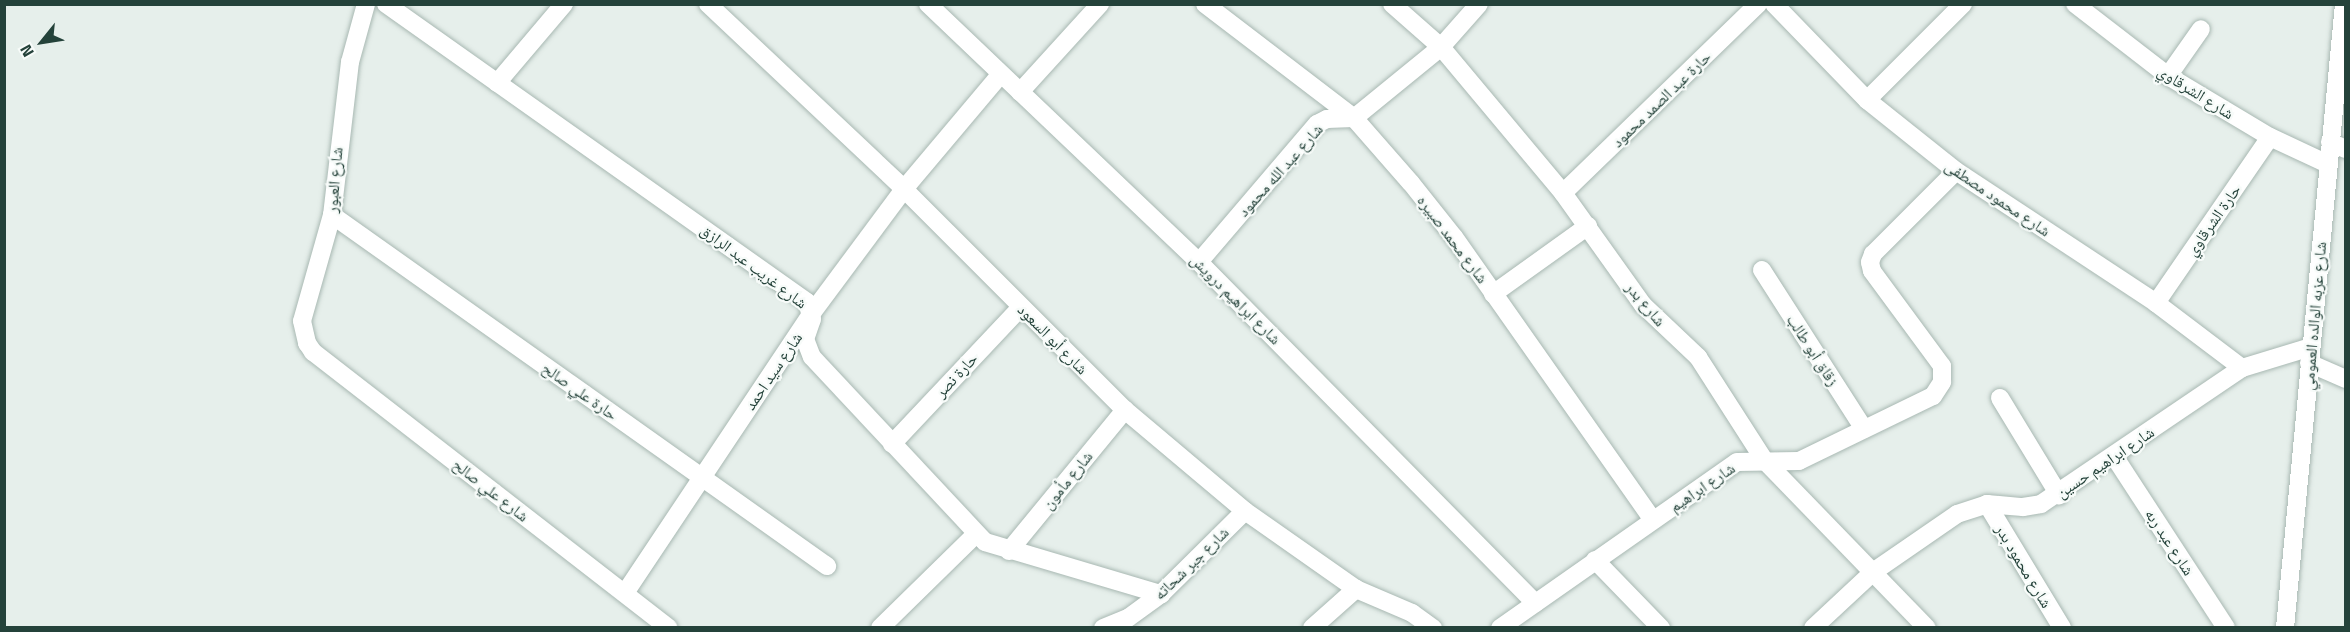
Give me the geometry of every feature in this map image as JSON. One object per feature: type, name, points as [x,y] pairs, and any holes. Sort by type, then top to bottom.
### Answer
[{"type":"street","name":"شارع العبور","points":[[313,352],[302,321],[332,215],[350,62],[366,4]]},
{"type":"street","name":"شارع غريب عبد الرازق","points":[[386,4],[807,302],[812,313],[805,339],[812,357],[976,534],[1009,551],[1161,594]]},
{"type":"street","points":[[497,83],[564,4]]},
{"type":"street","name":"شارع أبو السعود","points":[[708,4],[904,189],[1125,410],[1245,511],[1356,589],[1412,613],[1433,627]]},
{"type":"street","name":"شارع ابراهيم درويش","points":[[928,4],[1199,262],[1535,603]]},
{"type":"street","points":[[1020,92],[1100,4]]},
{"type":"street","name":"شارع بدر","points":[[1392,4],[1441,47],[1563,194],[1649,312],[1698,357],[1764,460],[1927,627]]},
{"type":"street","points":[[1354,118],[1441,47],[1479,4]]},
{"type":"street","name":"حارة عبد الصمد محمود","points":[[1563,194],[1758,4]]},
{"type":"street","name":"شارع محمود مصطفى","points":[[1774,4],[1867,100],[1956,171],[2156,303],[2242,369]]},
{"type":"street","points":[[1867,100],[1963,4]]},
{"type":"street","name":"شارع الشرقاوي","points":[[2075,4],[2168,76],[2270,137],[2328,164]]},
{"type":"street","name":"شارع عزبه الوالده العمومي","points":[[2285,627],[2328,164],[2338,145],[2344,4]]},
{"type":"street","name":"شارع محمد صبيره","points":[[1215,7],[1354,118],[1411,183],[1493,294],[1653,520]]},
{"type":"street","points":[[2168,76],[2201,29]]},
{"type":"street","name":"شارع سيد احمد","points":[[625,593],[812,313],[904,189],[1001,74]]},
{"type":"street","name":"شارع عبد الله محمود","points":[[1199,262],[1317,124],[1327,118],[1354,118]]},
{"type":"street","name":"حارة الشرقاوي","points":[[2156,303],[2270,137]]},
{"type":"street","name":"شارع ابراهيم","points":[[1500,627],[1737,462],[1764,460],[1788,464],[1799,461],[1925,400],[1942,382],[1941,366],[1872,271],[1870,262],[1872,254],[1956,171]]},
{"type":"street","name":"حارة علي صالح","points":[[332,215],[827,566]]},
{"type":"street","points":[[1493,294],[1588,226]]},
{"type":"street","name":"زقاق أبو طالب","points":[[1762,270],[1864,429]]},
{"type":"street","name":"حارة نصر","points":[[892,444],[1021,307]]},
{"type":"street","name":"شارع علي صالح","points":[[313,352],[669,627]]},
{"type":"street","points":[[2310,355],[2346,379]]},
{"type":"street","name":"شارع ابراهيم حسين","points":[[1813,627],[1873,572],[1957,514],[1987,504],[2023,507],[2059,495],[2242,369],[2310,355]]},
{"type":"street","points":[[2000,398],[2059,495]]},
{"type":"street","name":"شارع مأمون","points":[[1009,551],[1125,410]]},
{"type":"street","name":"شارع عبد ربه","points":[[2114,456],[2226,627]]},
{"type":"street","name":"شارع محمود بدر","points":[[1987,504],[2062,627]]},
{"type":"street","name":"شارع جبر شحاته","points":[[1103,627],[1128,618],[1161,594],[1245,511]]},
{"type":"street","points":[[880,627],[976,534]]},
{"type":"street","points":[[1595,560],[1661,627]]},
{"type":"street","points":[[1312,627],[1356,589]]}]
